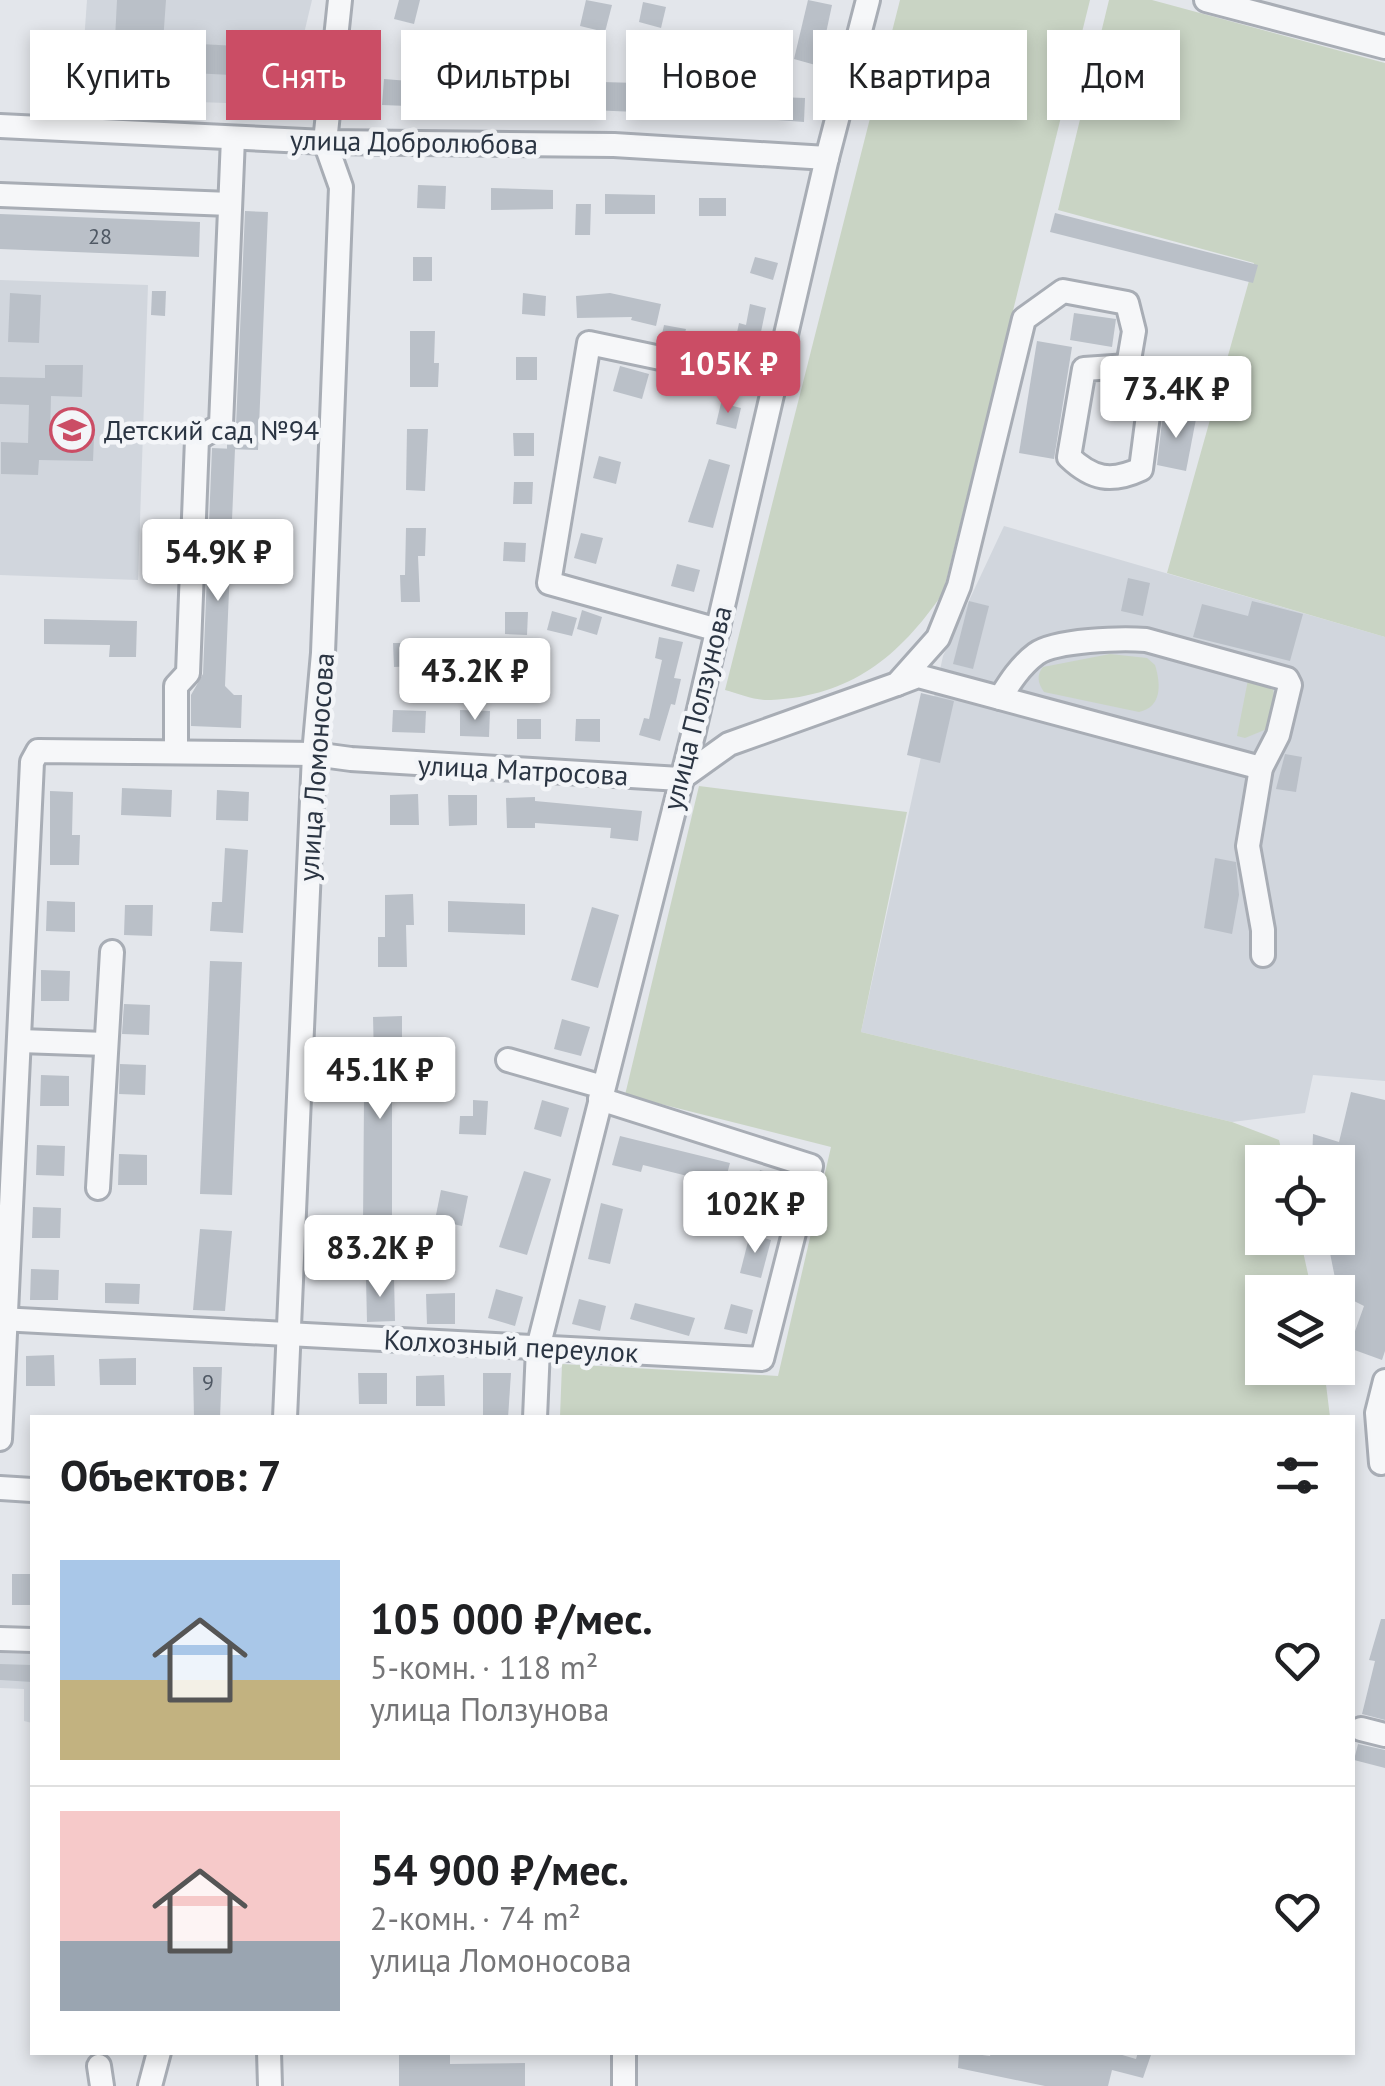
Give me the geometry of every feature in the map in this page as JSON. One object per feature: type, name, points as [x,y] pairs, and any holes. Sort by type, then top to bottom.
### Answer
[{"type":"street","name":"улица Ломоносова","points":[[285,1415],[314,754],[323,653],[341,187],[325,142],[340,0]]},
{"type":"street","name":"улица Ползунова","points":[[535,1415],[538,1348],[693,735],[827,158],[868,0]]},
{"type":"street","points":[[1206,0],[1385,47]]},
{"type":"street","name":"улица Добролюбова","points":[[0,126],[325,142],[614,145],[827,158]]},
{"type":"street","points":[[176,752],[176,686],[188,672],[197,438],[221,425],[232,138]]},
{"type":"street","points":[[0,195],[230,204]]},
{"type":"street","points":[[897,684],[938,638],[959,586],[1024,319],[1063,291],[1127,302],[1134,331],[1128,366],[1150,400],[1141,469],[1122,478],[1086,474],[1068,457],[1084,368],[1128,366]]},
{"type":"street","points":[[718,630],[549,584],[589,343],[776,382]]},
{"type":"street","points":[[1000,698],[1019,669],[1040,651],[1101,640],[1146,640],[1288,678],[1290,685],[1278,735],[1261,768],[1248,846],[1263,930],[1263,955]]},
{"type":"street","points":[[680,779],[728,744],[918,676],[1261,768]]},
{"type":"street","points":[[693,735],[728,744]]},
{"type":"street","name":"улица Матросова","points":[[20,1041],[32,762],[38,751],[314,754],[351,760],[680,779]]},
{"type":"street","points":[[98,1188],[112,952]]},
{"type":"street","points":[[0,1439],[5,1236],[20,1041],[106,1044]]},
{"type":"street","points":[[508,1060],[601,1093]]},
{"type":"street","name":"Колхозный переулок","points":[[2,1319],[762,1360],[811,1166],[601,1093]]},
{"type":"street","points":[[1381,1463],[1377,1413],[1385,1381]]},
{"type":"street","points":[[0,1488],[30,1490]]},
{"type":"street","points":[[0,1639],[30,1640]]},
{"type":"street","points":[[1362,1730],[1385,1736]]},
{"type":"street","points":[[150,2086],[158,2055]]},
{"type":"street","points":[[269,2055],[270,2086]]},
{"type":"street","points":[[624,2055],[624,2086]]},
{"type":"shaded area","points":[[87,0],[312,0],[305,30],[226,30],[226,103],[206,102],[206,30],[85,30]]},
{"type":"shaded area","name":"Детский сад №94","points":[[0,280],[148,285],[138,580],[0,575]]},
{"type":"shaded area","points":[[1004,526],[1385,637],[1385,1081],[1313,1075],[1305,1113],[1232,1122],[861,1032],[943,656]]},
{"type":"shaded area","points":[[0,1653],[30,1654],[30,1722],[24,1721],[24,1689],[0,1688]]},
{"type":"green space","points":[[900,0],[1090,0],[1083,30],[1047,30],[1047,120],[1060,120],[943,593],[909,636],[871,669],[825,691],[771,700],[754,698],[725,690],[870,120],[1027,120],[1027,30],[892,30]]},
{"type":"green space","points":[[1109,0],[1152,0],[1385,63],[1385,637],[1167,573],[1254,263],[1058,210],[1080,120],[1180,120],[1180,30],[1102,30]]},
{"type":"green space","points":[[1110,654],[1147,658],[1155,665],[1158,694],[1147,709],[1139,712],[1044,692],[1040,686],[1043,667]]},
{"type":"green space","points":[[1248,680],[1273,686],[1274,697],[1267,729],[1245,738],[1237,736]]},
{"type":"green space","points":[[699,786],[907,812],[861,1032],[1232,1122],[1279,1140],[1280,1145],[1245,1145],[1245,1255],[1304,1255],[1308,1275],[1245,1275],[1245,1385],[1326,1385],[1330,1415],[560,1415],[562,1364],[778,1376],[831,1147],[625,1095]]},
{"type":"building","points":[[117,0],[166,0],[164,30],[115,30]]},
{"type":"building","points":[[399,0],[420,0],[414,24],[394,19]]},
{"type":"building","points":[[586,0],[612,5],[606,30],[580,26]]},
{"type":"building","points":[[808,0],[832,5],[827,30],[813,30],[813,64],[794,59]]},
{"type":"building","points":[[643,2],[666,7],[661,28],[639,22]]},
{"type":"building","points":[[206,44],[226,45],[226,75],[206,74]]},
{"type":"building","points":[[384,79],[401,80],[401,106],[382,105]]},
{"type":"building","points":[[606,82],[626,83],[626,112],[606,111]]},
{"type":"building","points":[[793,98],[805,98],[804,122],[777,120],[793,120]]},
{"type":"building","points":[[418,185],[446,186],[445,209],[417,208]]},
{"type":"building","points":[[491,188],[553,190],[553,209],[491,210]]},
{"type":"building","points":[[605,194],[655,195],[655,214],[605,214]]},
{"type":"building","points":[[699,198],[726,198],[726,216],[699,216]]},
{"type":"building","points":[[576,204],[591,204],[590,235],[575,235]]},
{"type":"building","points":[[245,211],[268,212],[258,450],[227,449],[227,439],[236,426]]},
{"type":"building","points":[[1055,213],[1258,265],[1253,283],[1050,232]]},
{"type":"building","points":[[0,214],[200,222],[199,257],[0,249]]},
{"type":"building","points":[[413,257],[432,257],[432,281],[413,281]]},
{"type":"building","points":[[755,257],[778,263],[773,280],[750,273]]},
{"type":"building","points":[[152,291],[166,291],[165,316],[151,315]]},
{"type":"building","points":[[10,293],[41,295],[39,343],[8,342]]},
{"type":"building","points":[[523,293],[546,296],[545,316],[522,314]]},
{"type":"building","points":[[610,293],[661,304],[656,326],[631,320],[632,317],[577,318],[576,296]]},
{"type":"building","points":[[750,304],[766,308],[757,351],[734,347],[739,323],[746,325]]},
{"type":"building","points":[[1074,313],[1116,319],[1112,347],[1070,340]]},
{"type":"building","points":[[664,325],[686,329],[682,344],[661,339]]},
{"type":"building","points":[[410,331],[435,331],[438,387],[410,387]]},
{"type":"building","points":[[1037,341],[1072,347],[1054,459],[1019,453]]},
{"type":"building","points":[[516,357],[537,357],[537,380],[516,380]]},
{"type":"building","points":[[45,365],[83,365],[82,397],[51,396],[50,436],[94,437],[93,461],[39,460],[38,475],[1,474],[1,442],[28,443],[29,405],[0,404],[0,377],[45,378]]},
{"type":"building","points":[[620,366],[649,374],[642,399],[613,391]]},
{"type":"building","points":[[721,403],[741,408],[736,429],[716,424]]},
{"type":"building","points":[[1163,413],[1196,419],[1186,471],[1157,465]]},
{"type":"building","points":[[407,429],[428,429],[425,491],[406,490]]},
{"type":"building","points":[[513,433],[534,433],[534,456],[514,456]]},
{"type":"building","points":[[212,448],[235,449],[225,686],[234,695],[242,695],[241,728],[191,726],[191,695],[203,674]]},
{"type":"building","points":[[599,456],[621,462],[616,484],[593,478]]},
{"type":"building","points":[[709,459],[730,465],[713,528],[688,522]]},
{"type":"building","points":[[514,482],[533,482],[532,504],[513,504]]},
{"type":"building","points":[[406,528],[426,528],[425,556],[418,556],[420,602],[401,602]]},
{"type":"building","points":[[581,533],[603,538],[596,564],[574,558]]},
{"type":"building","points":[[504,542],[526,543],[525,562],[503,561]]},
{"type":"building","points":[[677,564],[700,570],[694,592],[671,586]]},
{"type":"building","points":[[1128,578],[1150,583],[1143,616],[1121,611]]},
{"type":"building","points":[[969,601],[989,606],[973,669],[953,664]]},
{"type":"building","points":[[1252,601],[1303,614],[1290,661],[1193,637],[1202,604],[1248,616]]},
{"type":"building","points":[[582,610],[602,617],[597,635],[577,629]]},
{"type":"building","points":[[552,611],[577,618],[572,636],[547,630]]},
{"type":"building","points":[[505,612],[528,612],[527,635],[505,634]]},
{"type":"building","points":[[44,619],[137,621],[136,657],[109,657],[110,645],[44,644]]},
{"type":"building","points":[[659,637],[683,642],[674,678],[681,679],[675,705],[671,704],[660,741],[639,735],[644,718],[649,719],[662,660],[655,658]]},
{"type":"building","points":[[393,643],[417,643],[418,666],[394,667]]},
{"type":"building","points":[[921,693],[954,701],[940,763],[907,755]]},
{"type":"building","points":[[393,710],[426,711],[425,733],[392,732]]},
{"type":"building","points":[[460,710],[490,711],[489,737],[460,736]]},
{"type":"building","points":[[517,719],[541,719],[541,739],[517,739]]},
{"type":"building","points":[[576,719],[600,719],[600,742],[575,741]]},
{"type":"building","points":[[1285,754],[1302,757],[1296,792],[1276,789]]},
{"type":"building","points":[[122,788],[172,790],[171,817],[121,815]]},
{"type":"building","points":[[217,790],[249,792],[248,821],[216,820]]},
{"type":"building","points":[[50,791],[73,792],[72,835],[80,835],[79,865],[50,865]]},
{"type":"building","points":[[418,794],[419,825],[390,825],[390,795]]},
{"type":"building","points":[[448,795],[477,795],[477,825],[449,826]]},
{"type":"building","points":[[535,797],[535,801],[642,811],[638,841],[610,838],[611,828],[535,823],[535,828],[507,828],[506,798]]},
{"type":"building","points":[[225,848],[248,850],[243,933],[210,931],[212,902],[222,902]]},
{"type":"building","points":[[1215,858],[1236,862],[1239,895],[1232,934],[1204,928]]},
{"type":"building","points":[[413,894],[414,925],[406,925],[407,967],[378,967],[378,937],[385,937],[385,895]]},
{"type":"building","points":[[47,901],[75,902],[75,932],[46,931]]},
{"type":"building","points":[[448,901],[525,904],[525,935],[448,932]]},
{"type":"building","points":[[125,905],[153,905],[152,936],[124,935]]},
{"type":"building","points":[[592,907],[619,915],[598,988],[571,980]]},
{"type":"building","points":[[210,961],[242,962],[232,1195],[200,1194]]},
{"type":"building","points":[[41,970],[70,971],[69,1001],[41,1001]]},
{"type":"building","points":[[124,1004],[150,1005],[149,1035],[122,1034]]},
{"type":"building","points":[[402,1016],[402,1047],[396,1047],[396,1088],[392,1088],[392,1225],[363,1225],[364,1099],[368,1099],[368,1058],[374,1058],[373,1017]]},
{"type":"building","points":[[562,1019],[590,1027],[581,1056],[554,1049]]},
{"type":"building","points":[[120,1064],[146,1065],[145,1095],[119,1094]]},
{"type":"building","points":[[41,1075],[69,1076],[69,1106],[40,1106]]},
{"type":"building","points":[[1351,1092],[1385,1100],[1382,1360],[1355,1350],[1355,1331],[1364,1306],[1355,1302],[1355,1275],[1334,1275],[1330,1255],[1355,1255],[1355,1145],[1313,1145],[1313,1134],[1339,1142]]},
{"type":"building","points":[[473,1100],[488,1101],[486,1135],[459,1134],[460,1116],[473,1116]]},
{"type":"building","points":[[542,1100],[569,1108],[561,1137],[534,1129]]},
{"type":"building","points":[[620,1136],[730,1163],[724,1185],[643,1165],[641,1172],[612,1165]]},
{"type":"building","points":[[37,1145],[65,1146],[64,1176],[36,1175]]},
{"type":"building","points":[[119,1154],[147,1155],[147,1185],[118,1185]]},
{"type":"building","points":[[760,1170],[784,1177],[778,1196],[754,1189]]},
{"type":"building","points":[[524,1171],[551,1179],[527,1255],[499,1247]]},
{"type":"building","points":[[441,1190],[468,1196],[462,1226],[435,1220]]},
{"type":"building","points":[[601,1203],[623,1209],[610,1264],[588,1259]]},
{"type":"building","points":[[33,1207],[61,1208],[60,1238],[32,1238]]},
{"type":"building","points":[[200,1229],[232,1231],[225,1311],[193,1310]]},
{"type":"building","points":[[750,1234],[771,1240],[761,1278],[740,1273]]},
{"type":"building","points":[[31,1269],[59,1270],[58,1300],[30,1300]]},
{"type":"building","points":[[366,1278],[394,1278],[395,1321],[367,1322]]},
{"type":"building","points":[[105,1283],[140,1284],[139,1304],[105,1303]]},
{"type":"building","points":[[496,1289],[523,1297],[515,1326],[488,1318]]},
{"type":"building","points":[[455,1293],[455,1324],[427,1324],[426,1294]]},
{"type":"building","points":[[579,1299],[606,1306],[600,1331],[572,1324]]},
{"type":"building","points":[[635,1303],[695,1318],[689,1336],[630,1319]]},
{"type":"building","points":[[731,1304],[753,1310],[747,1334],[724,1329]]},
{"type":"building","points":[[54,1355],[55,1386],[26,1386],[26,1356]]},
{"type":"building","points":[[136,1358],[136,1385],[100,1385],[99,1359]]},
{"type":"building","points":[[193,1367],[222,1367],[220,1415],[194,1415]]},
{"type":"building","points":[[358,1373],[387,1373],[387,1404],[359,1404]]},
{"type":"building","points":[[483,1373],[511,1373],[508,1415],[483,1415]]},
{"type":"building","points":[[444,1375],[445,1406],[416,1406],[416,1376]]},
{"type":"building","points":[[12,1574],[30,1574],[30,1605],[12,1605]]},
{"type":"building","points":[[1381,1619],[1385,1619],[1385,1720],[1362,1714],[1375,1661],[1369,1660]]},
{"type":"building","points":[[0,1664],[30,1665],[30,1682],[0,1680]]},
{"type":"building","points":[[1358,1744],[1385,1750],[1385,1768],[1355,1760]]},
{"type":"building","points":[[399,2055],[450,2055],[450,2064],[525,2063],[525,2086],[399,2086]]},
{"type":"building","points":[[959,2055],[1122,2055],[1136,2059],[1137,2055],[1151,2055],[1143,2078],[1112,2070],[1108,2086],[1045,2086],[958,2068]]},
{"type":"place","name":"Детский сад №94","points":[[72,430]]}]
